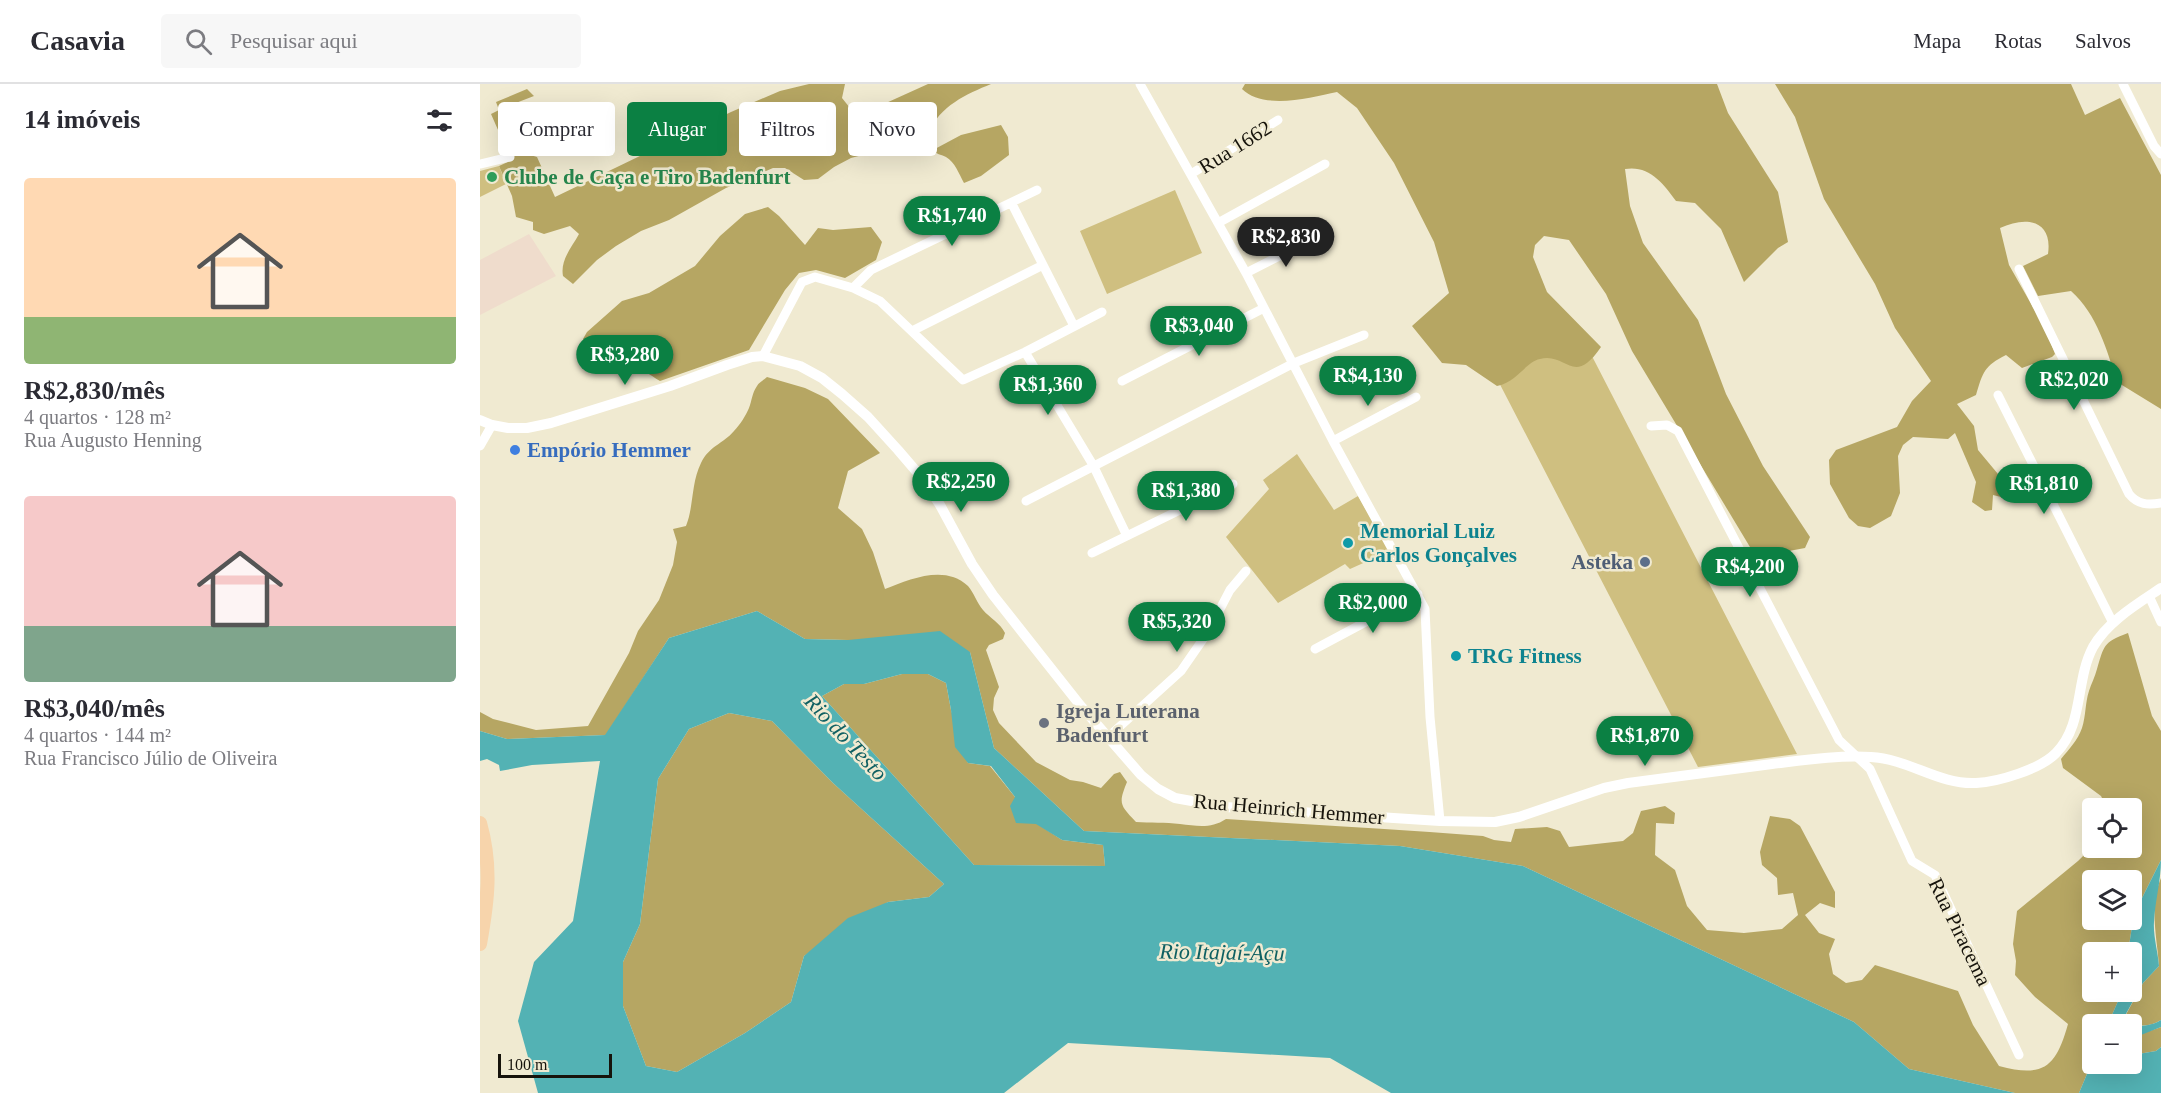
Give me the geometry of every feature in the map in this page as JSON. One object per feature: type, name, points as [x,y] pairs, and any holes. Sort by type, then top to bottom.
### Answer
[{"type":"main road","points":[[480,823],[489,868],[480,944]]},
{"type":"main road","points":[[480,864],[480,893]]},
{"type":"street","points":[[1140,84],[1246,273],[1333,441],[1425,609],[1430,717],[1440,821]]},
{"type":"street","points":[[2122,84],[2154,146],[2161,154]]},
{"type":"street","name":"Rua 1662","points":[[1191,174],[1278,120]]},
{"type":"street","points":[[480,164],[510,157]]},
{"type":"street","points":[[1218,223],[1325,164]]},
{"type":"street","points":[[853,288],[871,270],[1037,190]]},
{"type":"street","points":[[1012,204],[1074,326]]},
{"type":"street","points":[[1246,273],[1313,239]]},
{"type":"street","points":[[912,331],[1043,265]]},
{"type":"street","points":[[2019,269],[2129,494],[2141,503],[2161,503]]},
{"type":"street","points":[[763,356],[802,282],[815,277],[867,293],[880,301],[963,380],[1025,352],[1102,312]]},
{"type":"street","points":[[1122,381],[1264,308]]},
{"type":"street","points":[[1026,501],[1294,363],[1364,335]]},
{"type":"street","points":[[1025,352],[1093,465],[1127,536]]},
{"type":"street","name":"Rua Heinrich Hemmer","points":[[480,420],[492,425],[515,429],[551,423],[660,390],[727,365],[763,356],[800,366],[822,378],[868,417],[922,478],[940,505],[972,564],[993,595],[1107,738],[1141,775],[1158,789],[1175,798],[1198,803],[1440,821],[1494,822],[1519,817],[1604,788],[1628,783],[1785,763],[1855,757],[1872,757],[1900,762],[1961,783],[1995,780],[2045,761],[2056,753],[2073,726],[2079,688],[2086,663],[2097,641],[2113,623],[2161,588]]},
{"type":"street","points":[[1998,395],[2113,623]]},
{"type":"street","points":[[1333,441],[1416,397]]},
{"type":"street","points":[[480,446],[492,425]]},
{"type":"street","name":"Rua Piracema","points":[[1651,426],[1667,425],[1678,431],[1839,740],[1870,769],[1912,861],[1935,875],[2019,1055]]},
{"type":"street","points":[[1092,553],[1233,484]]},
{"type":"street","points":[[1107,738],[1181,671],[1208,632],[1230,590],[1246,571]]},
{"type":"street","points":[[1315,649],[1418,594]]},
{"type":"street","points":[[2149,596],[2161,622]]},
{"type":"shaded area","points":[[809,84],[845,84],[842,98],[848,106],[848,156],[859,156],[834,167],[818,179],[804,180],[785,168],[773,168],[726,188],[616,246],[597,260],[573,284],[563,276],[563,265],[579,234],[570,226],[544,234],[533,230],[533,222],[516,217],[512,196],[499,166],[510,161],[507,156],[537,157],[555,197],[640,156],[727,156],[727,114],[739,109],[739,156],[836,156],[836,102],[754,102],[780,91]]},
{"type":"shaded area","points":[[928,84],[991,84],[963,97],[937,120],[937,102],[888,102]]},
{"type":"shaded area","points":[[1245,84],[1717,84],[1728,113],[1778,192],[1788,242],[1778,248],[1744,282],[1721,229],[1695,203],[1676,201],[1655,177],[1634,168],[1625,169],[1630,206],[1643,243],[1698,320],[1726,394],[1763,466],[1810,537],[1805,548],[1756,557],[1632,351],[1606,294],[1569,240],[1544,236],[1535,245],[1533,257],[1547,292],[1601,347],[1591,359],[1577,367],[1549,358],[1540,359],[1505,384],[1497,386],[1466,365],[1442,363],[1412,326],[1449,293],[1434,242],[1394,163],[1357,108],[1337,92],[1287,101],[1274,101],[1251,95],[1242,89]]},
{"type":"shaded area","points":[[1775,84],[2071,84],[2085,115],[2120,98],[2161,175],[2161,409],[2117,382],[2105,345],[2094,321],[2088,310],[2071,291],[2038,296],[2023,266],[2048,254],[2046,233],[2042,227],[2027,222],[2009,224],[2000,228],[2009,265],[2046,330],[2055,354],[2022,368],[2006,355],[1985,370],[1976,395],[1957,404],[1974,426],[1978,450],[2003,480],[2005,498],[1993,495],[1992,510],[1985,511],[1972,502],[1976,482],[1955,433],[1948,439],[1913,437],[1903,445],[1898,456],[1900,493],[1891,516],[1870,528],[1858,526],[1849,518],[1830,484],[1829,460],[1836,450],[1897,427],[1912,401],[1931,381],[1895,328],[1875,284],[1824,199],[1795,117]]},
{"type":"shaded area","points":[[527,89],[534,96],[518,102],[498,102],[498,107],[496,102]]},
{"type":"shaded area","points":[[498,110],[498,130],[491,114]]},
{"type":"shaded area","points":[[1001,125],[1008,137],[1009,155],[981,176],[964,183],[952,162],[937,154],[937,148],[961,135]]},
{"type":"shaded area","name":"Clube de Caça e Tiro Badenfurt","points":[[499,166],[506,184],[480,197],[480,171]]},
{"type":"shaded area","points":[[1175,190],[1202,253],[1107,294],[1080,231]]},
{"type":"shaded area","points":[[768,207],[805,245],[818,228],[833,230],[871,227],[882,242],[876,260],[845,278],[816,270],[799,273],[785,290],[749,350],[660,381],[635,366],[599,358],[585,346],[583,339],[587,332],[622,301],[649,293],[695,266],[720,236],[745,214]]},
{"type":"shaded area","points":[[529,234],[556,276],[480,315],[480,260]]},
{"type":"shaded area","name":"Asteka","points":[[1578,329],[1797,754],[1698,767],[1492,369]]},
{"type":"shaded area","points":[[767,377],[805,388],[828,399],[880,453],[848,471],[838,508],[862,529],[873,552],[885,589],[916,578],[938,575],[959,579],[968,586],[983,610],[1005,633],[1003,639],[989,645],[986,650],[999,687],[994,698],[993,710],[999,723],[1036,762],[1070,780],[1101,788],[1114,774],[1120,772],[1127,782],[1122,795],[1122,804],[1136,822],[1204,826],[1226,819],[1483,836],[1511,842],[1515,829],[1547,827],[1560,831],[1569,847],[1623,841],[1633,833],[1641,811],[1665,806],[1675,813],[1674,824],[1656,823],[1655,855],[1675,870],[1687,906],[1707,930],[1744,933],[1782,929],[1798,915],[1793,893],[1778,895],[1777,878],[1762,865],[1760,852],[1770,816],[1790,819],[1800,826],[1835,892],[1835,908],[1820,903],[1805,915],[1819,933],[1835,939],[1829,954],[1833,974],[1846,983],[1862,980],[1875,965],[1958,991],[1973,1025],[1999,1066],[2014,1069],[2027,1071],[2046,1066],[2058,1050],[2068,1024],[2035,997],[2015,975],[2016,961],[2013,944],[2017,911],[2082,857],[2142,858],[2142,798],[2102,798],[2063,768],[2061,759],[2082,728],[2088,696],[2103,650],[2109,642],[2128,633],[2152,716],[2161,731],[2161,860],[2142,898],[2142,870],[2082,870],[2082,930],[2131,930],[2130,942],[2082,942],[2082,1002],[2118,1002],[2112,1014],[2082,1014],[2082,1074],[2087,1074],[2079,1093],[2015,1093],[1909,1069],[1854,1022],[1523,866],[1400,846],[1084,831],[994,748],[970,652],[848,640],[805,639],[757,611],[669,638],[606,735],[507,739],[480,731],[480,712],[493,719],[536,730],[588,726],[629,653],[638,631],[659,600],[673,565],[677,542],[673,529],[686,526],[701,463],[704,457],[730,435],[745,417],[759,383]]},
{"type":"shaded area","points":[[1297,454],[1334,510],[1358,496],[1390,551],[1350,569],[1345,564],[1278,603],[1226,537],[1269,489],[1263,480]]},
{"type":"shaded area","points":[[902,674],[928,674],[946,683],[951,710],[968,763],[990,766],[1036,823],[1062,840],[1103,845],[1105,866],[974,865],[822,696],[844,684],[864,684]]},
{"type":"shaded area","points":[[729,713],[772,721],[833,783],[944,884],[929,897],[888,902],[804,956],[791,1002],[745,1033],[677,1072],[646,1066],[623,1006],[623,962],[640,924],[658,779],[689,729]]},
{"type":"shaded area","points":[[2161,878],[2161,1020],[2142,1026],[2142,1014],[2126,1014],[2133,1002],[2142,1002],[2142,985],[2159,966],[2155,911],[2157,889]]},
{"type":"shaded area","points":[[2161,1027],[2161,1047],[2156,1051],[2142,1053],[2142,1034]]},
{"type":"water","points":[[757,611],[805,639],[848,640],[940,631],[970,652],[994,748],[1084,831],[1400,846],[1523,866],[1854,1022],[1909,1069],[2015,1093],[1391,1093],[1330,1058],[1068,1043],[1004,1093],[538,1093],[518,1021],[534,962],[573,921],[600,761],[532,765],[500,771],[499,765],[487,759],[480,761],[480,731],[507,739],[605,735],[669,638]],"holes":[[[902,674],[928,674],[946,683],[955,747],[968,763],[991,766],[1015,797],[1010,806],[1016,823],[1036,824],[1062,840],[1103,845],[1105,866],[974,865],[822,696],[844,684],[864,684]],[[729,713],[772,721],[833,783],[944,884],[929,897],[888,902],[848,918],[804,956],[791,1002],[745,1033],[677,1072],[646,1066],[623,1006],[623,962],[640,924],[658,779],[689,729]]]},
{"type":"water","points":[[2161,860],[2154,927],[2159,966],[2142,985],[2142,942],[2130,942],[2131,930],[2142,930],[2142,898]]},
{"type":"water","points":[[2118,1002],[2132,1002],[2126,1014],[2112,1014]]},
{"type":"water","points":[[2161,1020],[2161,1027],[2142,1035],[2142,1026]]},
{"type":"water","points":[[2161,1047],[2161,1093],[2079,1093],[2087,1074],[2142,1074],[2142,1053],[2156,1051]]},
{"type":"place","name":"Clube de Caça e Tiro Badenfurt","points":[[492,177]]},
{"type":"place","name":"Empório Hemmer","points":[[515,450]]},
{"type":"place","name":"Memorial Luiz Carlos Gonçalves","points":[[1348,543]]},
{"type":"place","name":"Asteka","points":[[1645,562]]},
{"type":"place","name":"TRG Fitness","points":[[1456,656]]},
{"type":"place","name":"Igreja Luterana Badenfurt","points":[[1044,723]]},
{"type":"water label","name":"Rio do Testo","points":[[846,737]]},
{"type":"water label","name":"Rio Itajaí-Açu","points":[[1222,952]]}]
